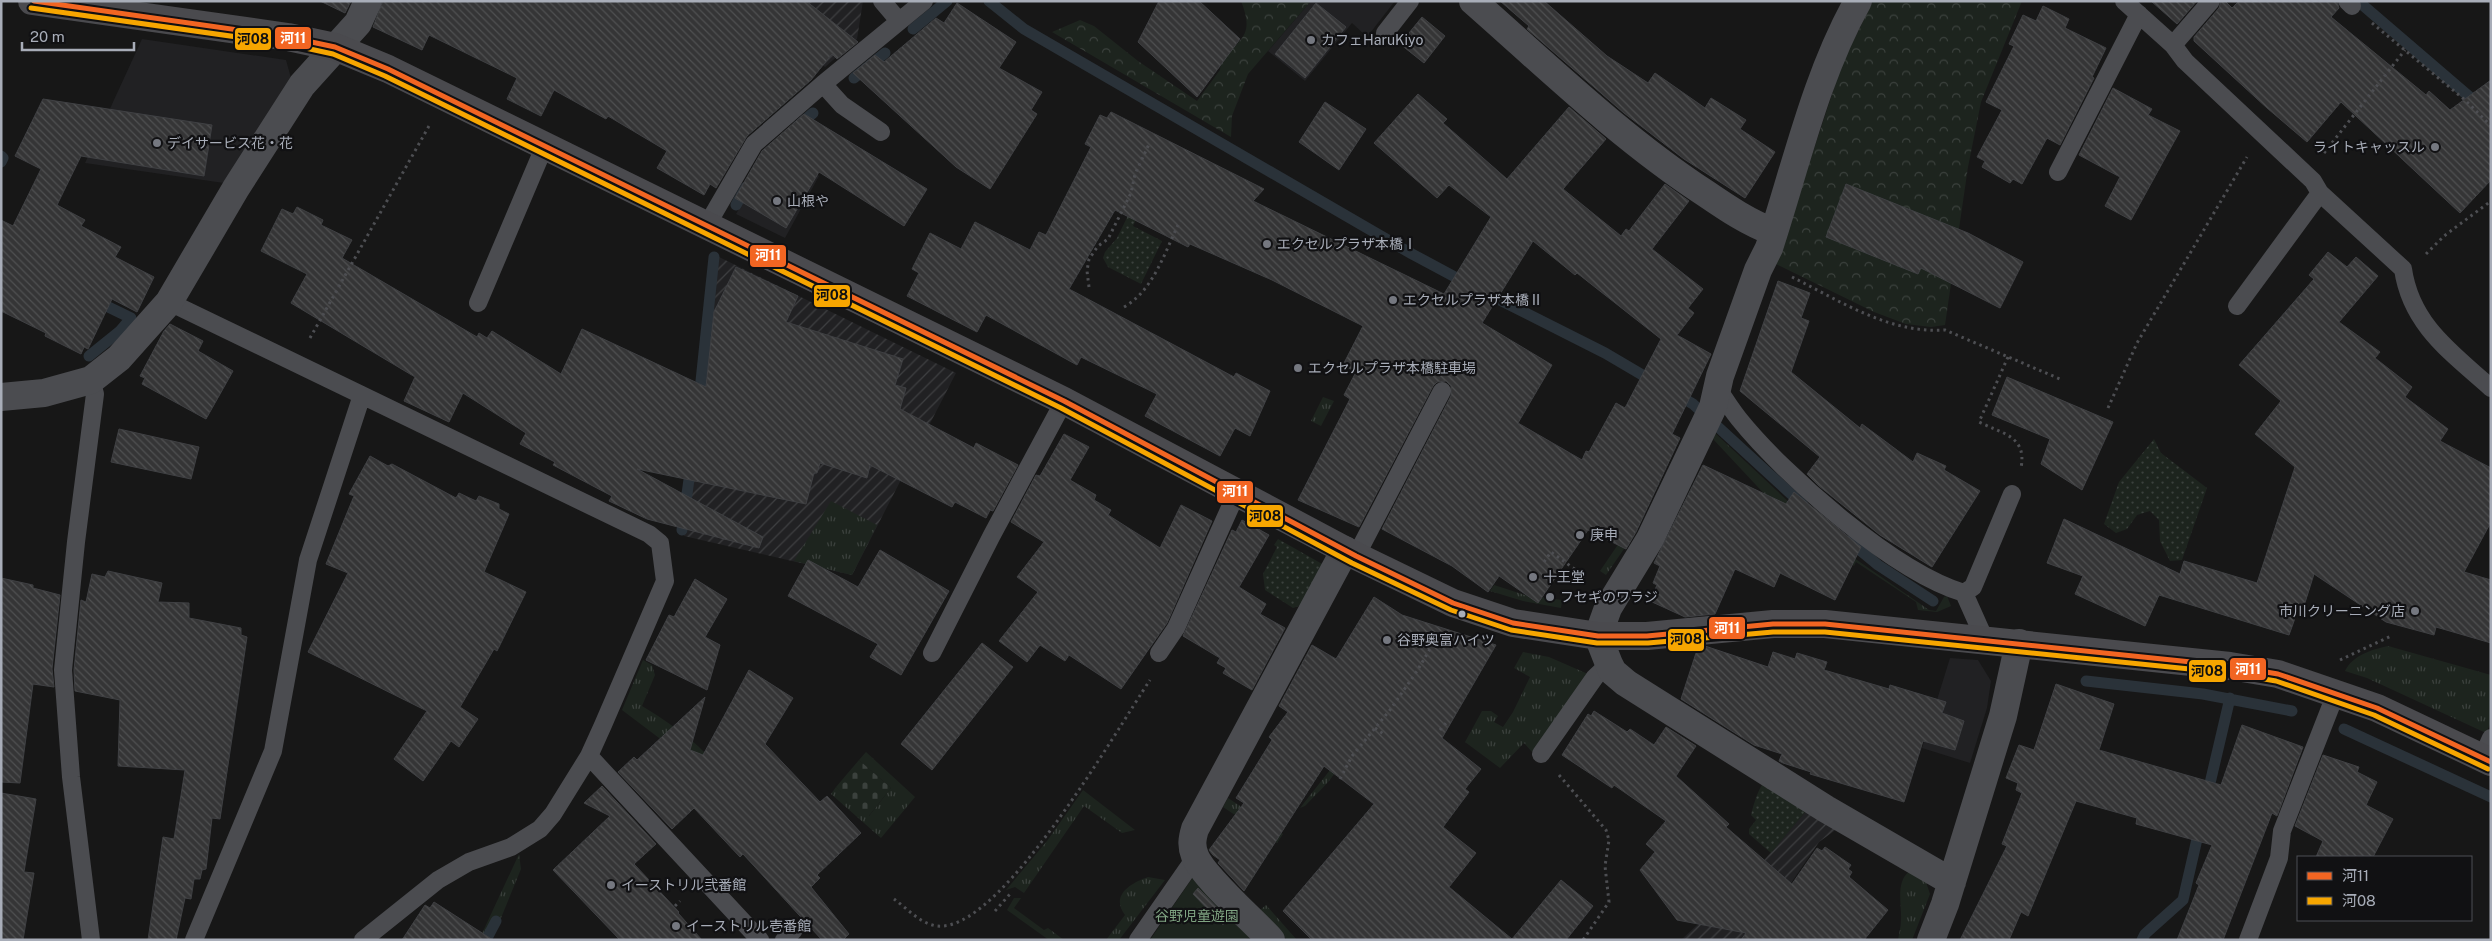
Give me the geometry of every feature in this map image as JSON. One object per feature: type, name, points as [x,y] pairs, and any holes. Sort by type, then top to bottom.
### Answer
[{"type":"street","points":[[32,1],[288,37],[335,47],[445,96],[1064,401],[1351,553],[1453,604],[1490,616],[1537,628],[1598,636],[1647,636],[1799,623],[2019,643],[2230,666],[2278,674],[2336,693],[2488,753]]},
{"type":"street","points":[[1,397],[44,393],[91,380],[119,358],[170,302],[236,188],[302,86],[358,23],[368,1]]},
{"type":"street","points":[[1473,1],[1599,112],[1670,170],[1753,224],[1774,232]]},
{"type":"street","points":[[1858,1],[1823,78],[1774,232],[1761,262],[1711,407],[1650,539],[1615,594],[1598,636],[1613,672],[1626,683],[1826,809],[1952,882]]},
{"type":"street","points":[[1271,940],[1206,872],[1195,858],[1191,842],[1195,829],[1351,553]]},
{"type":"street","points":[[1931,940],[1952,882],[2003,716],[2019,643]]},
{"type":"lane","points":[[882,1],[899,21]]},
{"type":"lane","points":[[707,225],[754,144],[924,1]]},
{"type":"lane","points":[[1385,33],[1410,1]]},
{"type":"lane","points":[[2124,1],[2173,45],[2185,61],[2307,175],[2320,193],[2403,269],[2405,282],[2421,320],[2432,335],[2491,388]]},
{"type":"lane","points":[[2173,45],[2211,1]]},
{"type":"lane","points":[[2058,172],[2139,14]]},
{"type":"lane","points":[[823,84],[842,105],[881,132]]},
{"type":"lane","points":[[478,303],[545,145]]},
{"type":"lane","points":[[2237,306],[2320,193]]},
{"type":"lane","points":[[170,302],[649,534],[660,543],[665,581],[588,756],[553,814],[540,829],[511,847],[469,862],[454,870],[363,940]]},
{"type":"lane","points":[[91,380],[95,394],[76,542],[63,670],[71,777],[91,940]]},
{"type":"lane","points":[[1351,553],[1442,391]]},
{"type":"lane","points":[[194,940],[273,752],[308,560],[362,395]]},
{"type":"lane","points":[[932,654],[992,535],[1064,401]]},
{"type":"lane","points":[[1711,407],[1738,419],[1768,451],[1843,519],[1915,570],[1964,593],[1985,640]]},
{"type":"lane","points":[[1159,653],[1176,628],[1238,492]]},
{"type":"lane","points":[[1964,593],[1973,587],[2012,494]]},
{"type":"lane","points":[[1541,754],[1595,678],[1609,664]]},
{"type":"lane","points":[[2248,940],[2279,858],[2282,830],[2336,693]]},
{"type":"lane","points":[[588,756],[760,940]]},
{"type":"lane","points":[[1138,940],[1195,858]]},
{"type":"path","points":[[2349,4],[2464,100],[2491,126]]},
{"type":"path","points":[[2307,175],[2405,50]]},
{"type":"path","points":[[296,363],[445,96]]},
{"type":"path","points":[[2108,408],[2137,343],[2261,133]]},
{"type":"path","points":[[1089,287],[1087,271],[1089,259],[1098,246],[1108,238],[1131,193],[1134,174],[1150,142]]},
{"type":"path","points":[[2403,269],[2417,263],[2444,236],[2491,201]]},
{"type":"path","points":[[1124,307],[1136,300],[1146,289],[1180,221]]},
{"type":"path","points":[[1761,262],[1871,316],[1905,329],[1945,330],[2060,379]]},
{"type":"path","points":[[2008,357],[1979,422],[2018,442],[2024,454],[2012,494]]},
{"type":"path","points":[[1544,562],[1551,552],[1595,584],[1615,594]]},
{"type":"path","points":[[1340,779],[1352,756],[1417,671],[1444,626],[1453,604]]},
{"type":"path","points":[[2333,662],[2391,636]]},
{"type":"path","points":[[894,899],[928,923],[941,926],[956,924],[993,898],[1046,837],[1157,669],[1159,653]]},
{"type":"path","points":[[1440,730],[1446,723]]},
{"type":"path","points":[[1375,728],[1385,736]]},
{"type":"path","points":[[1541,754],[1606,830],[1609,840],[1605,879],[1609,902],[1583,940]]},
{"type":"path","points":[[995,911],[1010,894]]},
{"type":"path","points":[[674,906],[680,901]]},
{"type":"shaded area","points":[[775,1],[863,1],[857,39],[825,67],[765,21]]},
{"type":"shaded area","points":[[1311,1],[1395,1],[1367,37],[1352,23],[1305,81],[1268,51]]},
{"type":"shaded area","points":[[142,39],[286,60],[291,78],[224,183],[85,163]]},
{"type":"shaded area","points":[[777,149],[819,176],[785,238],[736,214],[769,157]]},
{"type":"shaded area","points":[[717,256],[956,373],[852,575],[684,536],[700,432]]},
{"type":"shaded area","points":[[1950,658],[1978,660],[1991,681],[1987,708],[1970,763],[1922,748]]},
{"type":"shaded area","points":[[1806,811],[1837,829],[1819,842],[1782,896],[1804,940],[1681,940],[1754,872]]},
{"type":"green space","points":[[1241,1],[1311,1],[1248,74],[1232,116],[1231,137],[1052,32],[1080,20],[1094,26],[1138,61],[1197,101],[1220,70],[1221,60],[1244,35],[1246,21]]},
{"type":"green space","points":[[1873,1],[2022,1],[1981,102],[1968,167],[1945,325],[1931,327],[1906,324],[1874,312],[1776,264],[1842,64]]},
{"type":"green space","points":[[1137,197],[1145,201],[1133,226],[1162,241],[1141,284],[1108,267],[1103,258],[1105,252],[1117,238]]},
{"type":"green space","points":[[1323,397],[1334,401],[1321,426],[1311,421]]},
{"type":"green space","points":[[1715,433],[1807,519],[1857,560],[1929,610],[1936,611],[1944,597],[1947,596],[1951,606],[1937,612],[1918,610],[1916,602],[1856,562],[1854,566],[1770,500],[1713,439]]},
{"type":"green space","points":[[2154,439],[2161,453],[2207,488],[2182,560],[2170,561],[2160,541],[2159,520],[2150,511],[2137,515],[2127,529],[2116,533],[2104,524],[2119,482]]},
{"type":"green space","points":[[831,501],[877,525],[852,575],[794,561]]},
{"type":"green space","points":[[1278,539],[1324,565],[1302,605],[1293,608],[1265,590],[1263,574],[1277,547],[1274,545]]},
{"type":"green space","points":[[1619,543],[1626,546],[1606,575],[1600,571]]},
{"type":"green space","points":[[1494,585],[1525,595],[1562,600],[1561,608],[1523,601],[1490,591]]},
{"type":"green space","points":[[2388,646],[2491,675],[2491,722],[2486,733],[2367,678],[2345,671],[2348,665],[2358,657],[2369,651]]},
{"type":"green space","points":[[1523,652],[1549,657],[1588,674],[1532,752],[1524,743],[1500,768],[1465,742],[1482,711],[1491,711],[1498,716],[1494,722],[1503,727],[1513,712],[1530,677],[1514,668]]},
{"type":"green space","points":[[643,660],[652,665],[655,675],[642,706],[699,747],[705,753],[728,790],[622,710]]},
{"type":"green space","points":[[1345,751],[1342,760],[1329,781],[1305,806],[1300,808]]},
{"type":"green space","points":[[866,752],[915,797],[881,838],[831,794],[836,787],[869,816],[891,788],[859,760]]},
{"type":"green space","points":[[859,760],[891,788],[868,817],[836,787]]},
{"type":"green space","points":[[1763,783],[1806,811],[1771,853],[1749,834],[1749,829],[1756,820],[1751,815],[1752,811],[1757,794]]},
{"type":"green space","points":[[1083,790],[1135,830],[1122,833],[1084,806],[1024,893],[1015,887],[1006,890],[1047,841]]},
{"type":"green space","points":[[1228,798],[1283,834],[1277,843],[1223,807]]},
{"type":"green space","points":[[519,854],[521,869],[500,920],[494,917],[482,940],[479,940]]},
{"type":"green space","points":[[1910,871],[1925,879],[1930,894],[1912,940],[1898,940],[1901,923],[1900,894],[1902,881]]},
{"type":"green space","points":[[1148,877],[1165,880],[1119,940],[1106,940],[1125,915],[1120,901],[1124,891],[1129,886]]},
{"type":"green space","name":"谷野児童遊園","points":[[1193,877],[1251,937],[1243,940],[1150,940]]},
{"type":"green space","points":[[1014,898],[1021,898],[1014,908],[1044,930],[1048,928],[1064,940],[1049,940],[1007,910]]},
{"type":"green space","points":[[1266,905],[1297,940],[1287,940],[1260,910]]},
{"type":"building","points":[[320,1],[351,1],[345,13]]},
{"type":"building","points":[[383,1],[806,1],[858,42],[837,59],[832,54],[811,80],[747,136],[716,188],[710,184],[704,195],[657,168],[667,151],[608,116],[606,119],[554,90],[541,116],[507,99],[517,78],[429,35],[422,50],[373,27]]},
{"type":"building","points":[[1159,1],[1199,1],[1240,39],[1197,97],[1138,42]]},
{"type":"building","points":[[1500,1],[1544,1],[1607,56],[1648,83],[1655,73],[1705,108],[1711,98],[1746,120],[1740,129],[1775,152],[1745,198],[1684,159],[1624,113],[1527,29],[1529,26]]},
{"type":"building","points":[[2151,1],[2197,1],[2177,24]]},
{"type":"building","points":[[2221,1],[2225,1],[2232,8],[2239,1],[2337,1],[2339,8],[2331,17],[2426,95],[2429,91],[2450,110],[2491,80],[2491,180],[2460,213],[2341,102],[2307,142],[2194,41],[2194,37],[2219,8]]},
{"type":"building","points":[[957,3],[1016,42],[999,68],[1042,92],[1031,110],[1037,114],[990,189],[956,167],[853,73],[875,55],[884,62],[936,18],[944,23]]},
{"type":"building","points":[[1316,3],[1346,27],[1305,78],[1275,54]]},
{"type":"building","points":[[2043,6],[2069,19],[2065,28],[2106,48],[2092,77],[2094,78],[2060,145],[2047,138],[2022,184],[2013,179],[2010,183],[1982,167],[1985,161],[1977,157],[2002,110],[1986,102],[2014,46],[2009,44],[2023,15],[2036,21]]},
{"type":"building","points":[[1422,17],[1445,36],[1424,63],[1400,44]]},
{"type":"building","points":[[2113,88],[2152,109],[2148,115],[2180,131],[2131,220],[2105,206],[2120,177],[2079,155]]},
{"type":"building","points":[[1418,94],[1447,119],[1443,123],[1507,179],[1569,107],[1606,139],[1563,189],[1621,236],[1626,229],[1629,231],[1665,184],[1689,201],[1652,249],[1703,289],[1688,308],[1694,313],[1677,335],[1711,354],[1672,434],[1680,438],[1636,532],[1626,549],[1588,530],[1538,603],[1499,576],[1488,592],[1452,566],[1382,529],[1451,396],[1451,386],[1446,381],[1437,382],[1433,386],[1359,527],[1298,500],[1350,399],[1344,395],[1356,372],[1343,365],[1363,326],[1272,280],[1190,244],[1188,247],[1115,210],[1069,289],[1234,377],[1236,373],[1270,391],[1250,436],[1235,428],[1220,456],[1145,416],[1157,394],[1081,357],[1077,365],[986,315],[977,332],[907,296],[919,273],[912,269],[930,233],[961,249],[975,222],[1030,250],[1039,232],[1046,235],[1091,147],[1085,144],[1100,115],[1107,118],[1111,112],[1264,189],[1253,201],[1444,294],[1491,217],[1449,185],[1437,198],[1374,143]],"holes":[[[1533,241],[1575,275],[1577,273],[1661,339],[1625,408],[1616,403],[1589,452],[1586,451],[1582,460],[1518,423],[1552,365],[1482,323]]]},
{"type":"building","points":[[43,99],[212,125],[204,176],[81,156],[57,205],[85,220],[81,226],[121,247],[115,257],[154,277],[137,312],[112,299],[88,349],[84,347],[81,354],[45,336],[46,333],[1,311],[1,220],[13,226],[41,169],[15,156]]},
{"type":"building","points":[[1325,102],[1366,129],[1339,170],[1299,142]]},
{"type":"building","points":[[804,114],[927,189],[904,226],[819,172],[786,228],[735,198],[762,151]]},
{"type":"building","points":[[1846,184],[1968,233],[2023,262],[2000,308],[1921,268],[1918,274],[1826,237]]},
{"type":"building","points":[[297,207],[323,220],[321,225],[352,240],[342,258],[477,337],[479,333],[487,338],[492,331],[561,374],[582,329],[706,387],[714,312],[736,267],[798,296],[786,322],[903,359],[895,385],[906,388],[900,409],[974,448],[976,443],[1018,465],[993,511],[990,510],[986,518],[955,502],[952,507],[870,465],[867,478],[820,463],[817,473],[814,473],[806,504],[637,469],[763,537],[759,548],[647,519],[609,501],[612,496],[553,465],[555,462],[520,444],[526,433],[463,393],[449,422],[404,401],[415,377],[291,303],[307,274],[261,251],[282,209],[293,214]]},
{"type":"building","points":[[2328,252],[2347,267],[2356,257],[2378,276],[2339,322],[2380,352],[2375,358],[2412,387],[2405,397],[2448,429],[2440,441],[2491,468],[2491,522],[2464,572],[2491,580],[2491,643],[2436,627],[2434,635],[2386,622],[2314,574],[2303,609],[2299,607],[2289,635],[2159,595],[2145,626],[2075,594],[2083,576],[2047,563],[2064,519],[2180,574],[2184,561],[2257,583],[2295,467],[2255,434],[2281,401],[2239,365],[2314,279],[2309,275]]},
{"type":"building","points":[[1778,281],[1810,293],[1801,318],[1809,321],[1791,372],[1860,428],[1862,424],[1913,462],[1917,453],[1946,466],[1944,470],[1980,491],[1932,567],[1880,535],[1819,486],[1807,474],[1820,457],[1740,391]]},
{"type":"building","points":[[170,324],[203,341],[198,351],[233,371],[206,419],[142,384],[145,378],[140,376],[164,331]]},
{"type":"building","points":[[2007,377],[2113,422],[2082,490],[2041,464],[2050,439],[1992,415]]},
{"type":"building","points":[[119,429],[199,447],[191,479],[111,462]]},
{"type":"building","points":[[1064,434],[1089,447],[1070,480],[1096,495],[1094,500],[1111,510],[1108,515],[1160,548],[1181,505],[1212,521],[1167,623],[1121,689],[1069,655],[1065,661],[1040,645],[1027,662],[999,641],[1038,592],[1017,577],[1044,542],[1011,522],[1036,475],[1040,476]]},
{"type":"building","points":[[370,456],[388,466],[392,464],[456,498],[459,493],[476,501],[479,496],[499,504],[499,509],[509,514],[484,572],[526,592],[497,651],[494,649],[460,707],[478,719],[459,747],[451,741],[423,781],[394,759],[427,711],[308,652],[348,573],[326,564],[354,496],[349,494]]},
{"type":"building","points":[[1703,465],[1786,504],[1794,492],[1861,547],[1835,600],[1780,573],[1774,587],[1735,569],[1715,614],[1685,617],[1650,601],[1657,585],[1653,583],[1660,566],[1654,563]]},
{"type":"building","points":[[1242,520],[1269,535],[1239,587],[1266,604],[1260,614],[1285,628],[1252,690],[1223,673],[1226,668],[1217,663],[1220,658],[1183,636],[1232,530],[1236,532]]},
{"type":"building","points":[[880,550],[949,591],[901,675],[870,657],[878,644],[788,596],[808,560],[858,587]]},
{"type":"building","points":[[108,571],[162,583],[158,602],[189,603],[189,618],[241,628],[241,635],[247,637],[220,819],[212,818],[206,869],[202,870],[200,879],[194,879],[191,899],[185,898],[176,940],[148,940],[163,837],[174,839],[185,770],[118,766],[120,700],[75,691],[74,670],[81,600],[86,602],[92,574],[105,577]]},
{"type":"building","points":[[1,578],[33,585],[33,588],[60,595],[52,669],[54,687],[33,684],[20,783],[1,782]]},
{"type":"building","points":[[695,579],[727,599],[705,637],[720,645],[707,690],[646,660],[669,615],[674,617]]},
{"type":"building","points":[[1374,597],[1402,615],[1496,645],[1442,738],[1481,769],[1465,789],[1469,792],[1443,827],[1476,853],[1449,887],[1512,939],[1561,880],[1593,906],[1566,940],[1312,940],[1283,911],[1374,804],[1324,766],[1244,891],[1218,863],[1220,860],[1209,850],[1244,803],[1236,798],[1272,740],[1269,737],[1288,712],[1279,706],[1312,645],[1336,659]]},
{"type":"building","points":[[982,643],[1013,667],[932,770],[901,744]]},
{"type":"building","points":[[1705,646],[1768,667],[1773,652],[1795,659],[1797,653],[1827,662],[1824,670],[1889,689],[1890,685],[1946,702],[1942,713],[1964,721],[1955,750],[1923,741],[1904,802],[1810,774],[1811,772],[1783,763],[1779,761],[1782,754],[1754,745],[1681,699],[1698,647]]},
{"type":"building","points":[[749,670],[793,698],[765,744],[820,802],[827,796],[861,833],[817,875],[820,878],[811,887],[849,934],[843,940],[822,940],[743,854],[740,857],[694,808],[672,829],[618,772],[634,757],[637,760],[705,697],[690,750],[703,755]]},
{"type":"building","points":[[2056,684],[2114,704],[2099,750],[2221,785],[2242,725],[2303,747],[2277,816],[2272,813],[2223,940],[2177,940],[2199,885],[2196,883],[2212,845],[2136,824],[2137,818],[2076,801],[2028,916],[2021,912],[2009,940],[1960,940],[2007,846],[2002,844],[2022,793],[2016,790],[2018,783],[2006,778],[2019,745],[2034,750]]},
{"type":"building","points":[[1594,711],[1627,732],[1630,729],[1654,745],[1666,727],[1696,746],[1676,776],[1729,824],[1726,827],[1792,884],[1817,848],[1822,851],[1825,847],[1851,865],[1848,869],[1852,872],[1849,877],[1888,910],[1864,940],[1741,940],[1746,933],[1677,920],[1640,870],[1655,852],[1646,844],[1666,821],[1614,785],[1612,788],[1562,755],[1588,714],[1591,716]]},
{"type":"building","points":[[2323,755],[2359,767],[2357,772],[2377,782],[2366,805],[2393,819],[2374,856],[2316,856],[2323,841],[2295,826]]},
{"type":"building","name":"イーストリル弐番館","points":[[602,786],[656,844],[634,864],[679,912],[702,940],[620,940],[553,870],[610,816],[584,803]]},
{"type":"building","points":[[1,793],[36,799],[24,872],[34,873],[23,940],[1,940]]},
{"type":"building","points":[[1198,888],[1227,918],[1223,925],[1193,894]]},
{"type":"building","points":[[434,902],[493,940],[402,940],[425,905],[430,908]]},
{"type":"waterway","points":[[913,29],[947,1]]},
{"type":"waterway","points":[[989,1],[1024,29],[1412,254],[1468,284]]},
{"type":"waterway","points":[[2358,1],[2479,105]]},
{"type":"waterway","points":[[854,78],[885,53]]},
{"type":"waterway","points":[[798,126],[813,113]]},
{"type":"waterway","points":[[1,156],[3,158],[1,162]]},
{"type":"waterway","points":[[736,205],[746,187]]},
{"type":"waterway","points":[[699,400],[714,257]]},
{"type":"waterway","points":[[1484,292],[1605,353],[1656,383]]},
{"type":"waterway","points":[[89,356],[120,331],[131,318],[94,300]]},
{"type":"waterway","points":[[1676,394],[1693,404],[1803,505]]},
{"type":"waterway","points":[[682,530],[691,465]]},
{"type":"waterway","points":[[1849,541],[1878,565],[1933,601]]},
{"type":"waterway","points":[[2086,681],[2203,694],[2292,711]]},
{"type":"waterway","points":[[2207,796],[2230,698]]},
{"type":"waterway","points":[[2344,729],[2491,797]]},
{"type":"waterway","points":[[2142,940],[2145,934],[2183,900],[2200,826]]},
{"type":"waterway","points":[[486,940],[496,921]]},
{"type":"transit line","name":"河11","points":[[34,1],[288,37],[335,47],[388,69],[1064,401],[1356,556],[1453,603],[1513,623],[1598,636],[1647,636],[1773,624],[1825,624],[2230,666],[2278,674],[2377,708],[2491,762]]},
{"type":"transit line","name":"河08","points":[[31,8],[287,44],[333,54],[385,76],[1061,408],[1352,563],[1451,610],[1511,630],[1597,643],[1648,643],[1773,632],[1825,632],[2229,673],[2276,681],[2374,715],[2488,769]]},
{"type":"place","name":"カフェHaruKiyo","points":[[1311,40]]},
{"type":"place","name":"デイサービス花・花","points":[[157,143]]},
{"type":"place","name":"ライトキャッスル","points":[[2435,147]]},
{"type":"place","name":"山根や","points":[[777,201]]},
{"type":"place","name":"エクセルプラザ本橋Ⅰ","points":[[1267,244]]},
{"type":"place","name":"エクセルプラザ本橋Ⅱ","points":[[1393,300]]},
{"type":"place","name":"エクセルプラザ本橋駐車場","points":[[1298,368]]},
{"type":"place","name":"庚申","points":[[1580,535]]},
{"type":"place","name":"十王堂","points":[[1533,577]]},
{"type":"place","name":"フセギのワラジ","points":[[1550,597]]},
{"type":"place","name":"市川クリーニング店","points":[[2415,611]]},
{"type":"place","name":"谷野奥富ハイツ","points":[[1387,640]]},
{"type":"place","name":"イーストリル弐番館","points":[[611,885]]},
{"type":"place","name":"イーストリル壱番館","points":[[676,926]]}]
